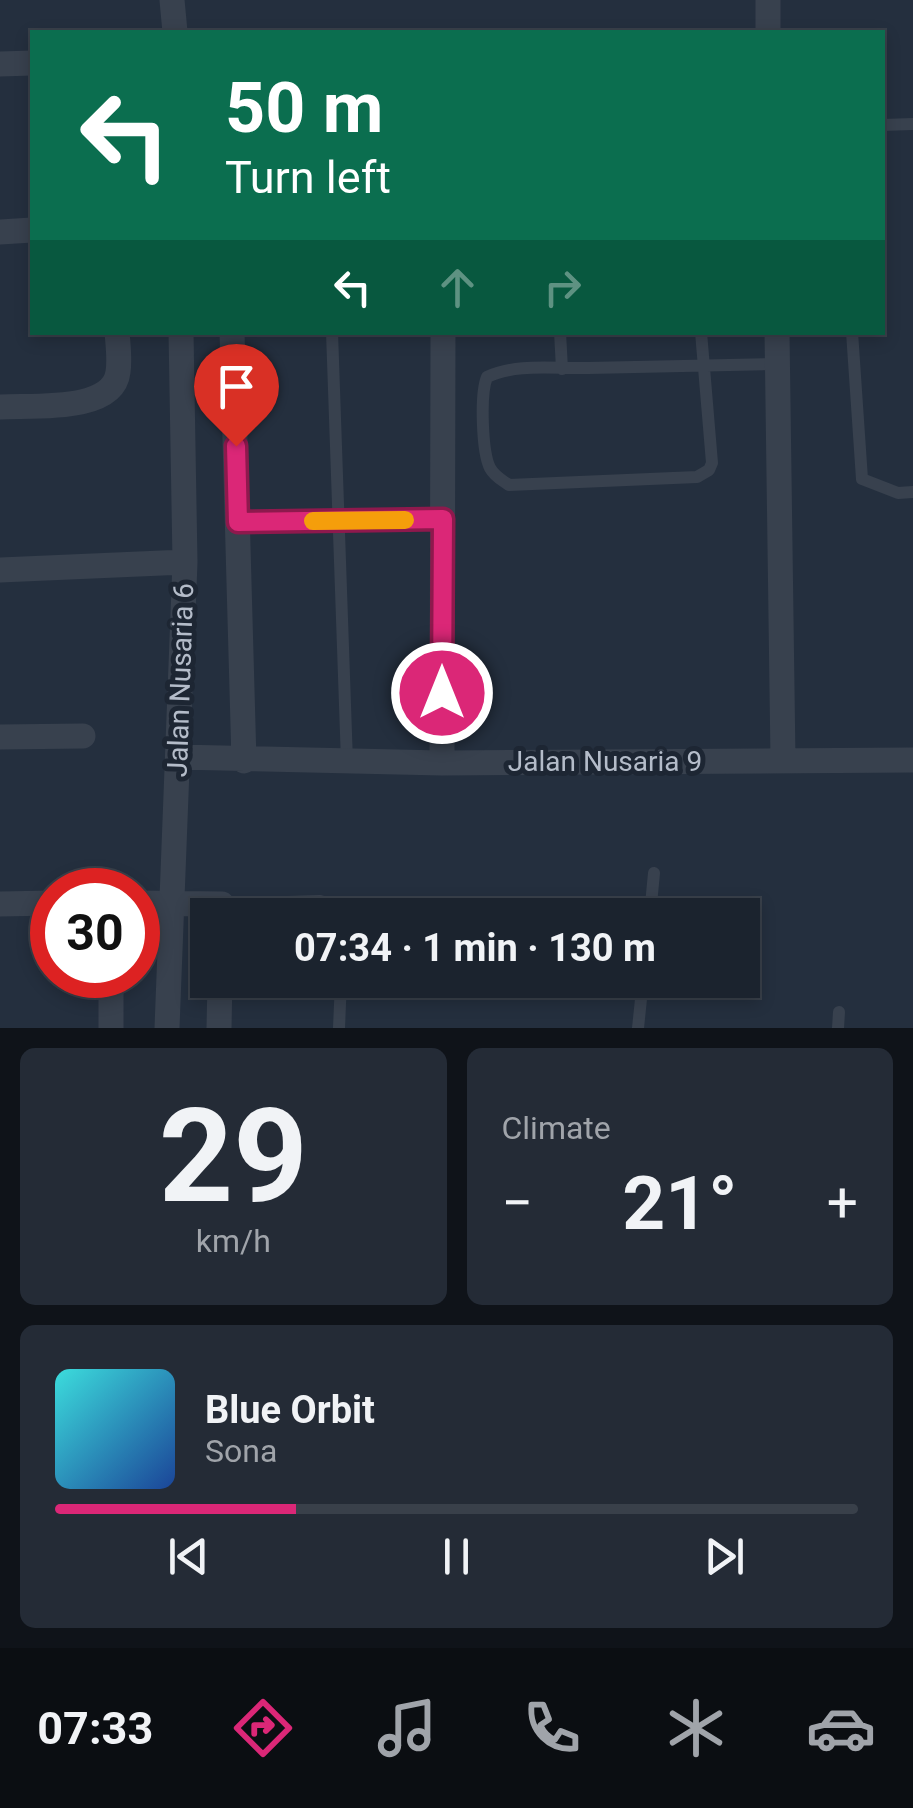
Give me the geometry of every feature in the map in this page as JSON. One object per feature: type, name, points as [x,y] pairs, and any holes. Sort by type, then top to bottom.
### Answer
[{"type":"street","points":[[172,0],[175,30]]},
{"type":"street","points":[[768,0],[768,30]]},
{"type":"street","points":[[0,64],[30,63]]},
{"type":"street","points":[[0,232],[30,230]]},
{"type":"street","points":[[0,407],[89,402],[108,392],[118,375],[117,335]]},
{"type":"street","name":"Jalan Nusaria 6","points":[[167,1028],[185,562],[181,335]]},
{"type":"street","points":[[232,335],[244,761]]},
{"type":"street","points":[[442,762],[444,335]]},
{"type":"street","points":[[776,335],[783,760]]},
{"type":"street","points":[[0,570],[185,562]]},
{"type":"street","points":[[0,737],[83,736]]},
{"type":"street","name":"Jalan Nusaria 9","points":[[178,757],[347,762],[913,760]]},
{"type":"street","points":[[0,904],[30,903]]},
{"type":"street","points":[[160,904],[190,907]]},
{"type":"street","points":[[111,998],[111,1028]]},
{"type":"street","points":[[219,1028],[220,998]]},
{"type":"lane","points":[[885,125],[913,124]]},
{"type":"lane","points":[[332,335],[347,762]]},
{"type":"lane","points":[[560,335],[562,368]]},
{"type":"lane","points":[[702,335],[706,366],[712,463],[697,478],[509,484],[488,465],[482,390],[486,377],[501,370],[562,368],[706,366],[777,364]]},
{"type":"lane","points":[[852,335],[862,480],[898,493],[913,492]]},
{"type":"lane","points":[[238,522],[443,519]]},
{"type":"lane","points":[[652,898],[654,872]]},
{"type":"lane","points":[[340,1028],[341,998]]},
{"type":"lane","points":[[638,1028],[641,998]]},
{"type":"lane","points":[[838,1012],[838,1028]]},
{"type":"slow traffic","points":[[313,521],[405,520]]},
{"type":"route","points":[[236,446],[238,522],[443,519],[442,693]]}]
